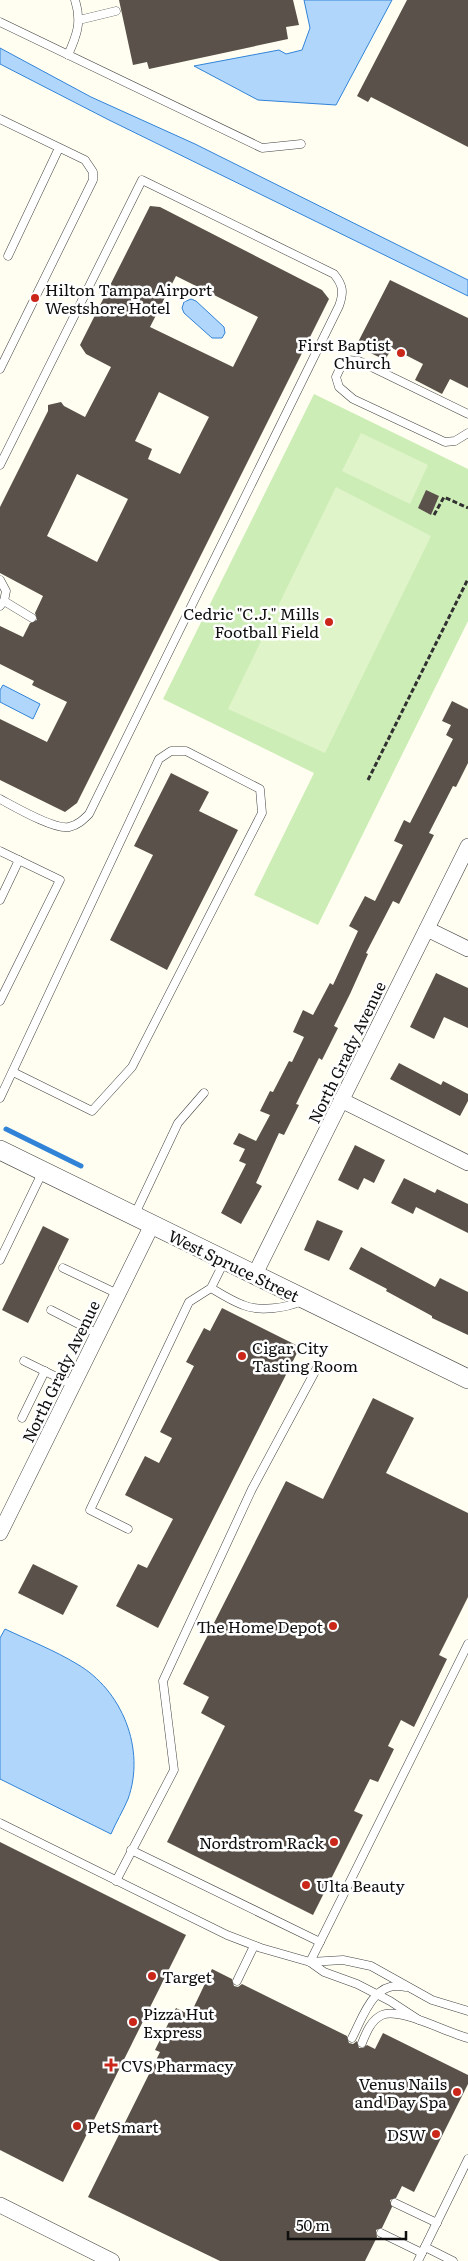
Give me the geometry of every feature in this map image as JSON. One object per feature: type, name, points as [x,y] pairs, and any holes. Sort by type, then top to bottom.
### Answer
[{"type":"street","name":"North Grady Avenue","points":[[255,1274],[468,846]]},
{"type":"street","points":[[427,929],[468,949]]},
{"type":"street","points":[[341,1100],[468,1163]]},
{"type":"street","name":"West Spruce Street","points":[[0,1150],[468,1379]]},
{"type":"street","name":"North Grady Avenue","points":[[0,1533],[152,1224]]},
{"type":"street","points":[[0,2205],[112,2261]]},
{"type":"lane","points":[[68,55],[78,33],[79,20],[75,0]]},
{"type":"lane","points":[[79,20],[116,11]]},
{"type":"lane","points":[[0,22],[262,148],[301,144]]},
{"type":"lane","points":[[0,119],[85,160],[93,172],[93,180],[0,369]]},
{"type":"lane","points":[[8,256],[58,148]]},
{"type":"lane","points":[[0,465],[142,180],[334,274],[342,283],[343,295],[340,306],[89,814],[81,822],[68,828],[52,824],[0,799]]},
{"type":"lane","points":[[468,414],[359,362],[348,360],[342,364],[336,378],[339,387],[353,399],[445,442],[455,441],[468,434]]},
{"type":"lane","points":[[0,580],[6,591],[2,603],[32,618]]},
{"type":"lane","points":[[0,1098],[14,1072],[159,759],[171,750],[186,751],[260,789],[262,813],[132,1067],[92,1111],[14,1072]]},
{"type":"lane","points":[[0,851],[60,880],[0,1001]]},
{"type":"lane","points":[[0,900],[19,860]]},
{"type":"lane","points":[[134,1216],[178,1123],[204,1093]]},
{"type":"lane","points":[[0,1260],[43,1171]]},
{"type":"lane","points":[[128,1529],[90,1510],[188,1302],[211,1288],[225,1260]]},
{"type":"lane","points":[[63,1268],[118,1294]]},
{"type":"lane","points":[[211,1288],[244,1306],[256,1308],[293,1305],[306,1300]]},
{"type":"lane","points":[[51,1310],[98,1334]]},
{"type":"lane","points":[[24,1361],[73,1385]]},
{"type":"lane","points":[[116,1881],[174,1770],[163,1681],[252,1489],[318,1366]]},
{"type":"lane","points":[[22,1418],[44,1371]]},
{"type":"lane","points":[[310,1962],[468,1644]]},
{"type":"lane","points":[[0,1823],[220,1932],[254,1946],[310,1962],[343,1960],[371,1966],[432,2000],[468,2011]]},
{"type":"lane","points":[[132,1850],[320,1942]]},
{"type":"lane","points":[[237,1981],[254,1946]]},
{"type":"lane","points":[[310,1962],[324,1972],[357,1984],[376,1994],[419,2020],[468,2038]]},
{"type":"lane","points":[[352,2038],[376,1994],[392,1986],[409,1988]]},
{"type":"lane","points":[[362,2043],[370,2027],[382,2015],[395,2014],[419,2020]]},
{"type":"lane","points":[[418,2261],[468,2159]]},
{"type":"lane","points":[[395,2203],[437,2223]]},
{"type":"lane","points":[[381,2232],[453,2261]]},
{"type":"path","points":[[434,515],[444,496],[468,508]]},
{"type":"path","points":[[368,780],[468,579]]},
{"type":"green space","points":[[314,394],[468,469],[468,621],[318,925],[254,895],[314,773],[163,699]]},
{"type":"green space","points":[[361,433],[428,465],[410,504],[342,471]]},
{"type":"green space","name":"Cedric \"C.J.\" Mills Football Field","points":[[336,487],[431,536],[325,753],[228,709]]},
{"type":"water","points":[[304,0],[392,0],[336,105],[258,100],[194,66],[279,50],[286,54],[302,50],[310,28]]},
{"type":"water","points":[[0,48],[91,97],[195,144],[468,280],[468,296],[109,120],[0,64]]},
{"type":"water","points":[[191,299],[196,301],[224,327],[225,333],[222,338],[212,338],[184,313],[182,308],[184,302]]},
{"type":"water","points":[[3,685],[40,704],[33,719],[0,702],[0,690]]},
{"type":"water","points":[[5,1629],[77,1664],[93,1675],[118,1705],[132,1741],[134,1760],[133,1780],[128,1799],[111,1834],[0,1779],[0,1638]]},
{"type":"building","points":[[119,0],[293,0],[299,25],[286,27],[288,39],[149,69],[147,62],[133,65]]},
{"type":"building","points":[[407,0],[468,0],[468,147],[371,97],[368,102],[357,96]]},
{"type":"building","points":[[150,206],[160,207],[322,290],[329,299],[77,803],[65,812],[0,780],[0,719],[47,742],[67,702],[32,685],[34,681],[0,664],[0,626],[23,637],[30,623],[37,620],[35,613],[43,596],[0,573],[0,507],[48,411],[48,405],[61,402],[64,406],[85,417],[111,367],[86,354],[80,345]],"holes":[[[176,276],[258,317],[233,367],[150,327]],[[159,392],[209,417],[180,474],[148,459],[152,449],[135,441]],[[77,474],[128,499],[97,562],[47,536]]]},
{"type":"building","points":[[390,280],[468,318],[468,388],[450,379],[442,394],[415,380],[423,364],[392,348],[385,360],[356,346]]},
{"type":"building","points":[[426,490],[439,496],[431,515],[418,508]]},
{"type":"building","points":[[452,701],[468,709],[468,763],[456,787],[453,786],[429,833],[434,835],[399,904],[393,901],[366,953],[368,954],[334,1026],[338,1028],[322,1060],[319,1058],[296,1104],[299,1105],[284,1135],[279,1133],[256,1183],[262,1186],[241,1224],[221,1213],[246,1164],[239,1161],[245,1149],[233,1144],[239,1133],[256,1141],[270,1115],[260,1111],[270,1091],[273,1092],[289,1061],[292,1062],[304,1037],[293,1032],[303,1010],[313,1015],[330,983],[333,985],[358,931],[349,926],[365,896],[375,901],[403,845],[394,841],[404,820],[410,823],[453,739],[446,735],[451,725],[442,721]]},
{"type":"building","points":[[171,773],[209,792],[199,811],[238,830],[167,970],[110,940],[153,855],[134,846]]},
{"type":"building","points":[[436,973],[468,988],[468,1028],[444,1017],[434,1039],[410,1027]]},
{"type":"building","points":[[399,1063],[441,1085],[443,1081],[468,1094],[468,1101],[460,1116],[390,1079]]},
{"type":"building","points":[[355,1145],[385,1160],[374,1183],[364,1178],[358,1190],[338,1180]]},
{"type":"building","points":[[404,1178],[435,1193],[437,1189],[468,1204],[468,1233],[416,1207],[413,1214],[391,1203]]},
{"type":"building","points":[[317,1220],[343,1231],[329,1261],[304,1250]]},
{"type":"building","points":[[43,1226],[69,1239],[28,1323],[2,1310]]},
{"type":"building","points":[[361,1247],[435,1287],[440,1278],[468,1292],[468,1335],[432,1318],[432,1316],[386,1291],[387,1289],[349,1269]]},
{"type":"building","points":[[222,1308],[300,1347],[158,1628],[116,1606],[138,1564],[147,1568],[173,1519],[125,1495],[145,1456],[159,1463],[172,1438],[160,1432],[194,1366],[186,1362],[204,1328],[210,1331]]},
{"type":"building","name":"The Home Depot","points":[[373,1398],[414,1418],[386,1473],[468,1513],[468,1597],[439,1655],[447,1659],[414,1727],[401,1720],[388,1746],[394,1749],[378,1782],[370,1779],[354,1811],[363,1815],[313,1915],[167,1842],[225,1726],[201,1713],[209,1697],[183,1684],[286,1481],[323,1499]]},
{"type":"building","points":[[33,1564],[78,1586],[63,1615],[18,1593]]},
{"type":"building","points":[[0,1842],[186,1935],[63,2182],[0,2150]]},
{"type":"building","points":[[212,1969],[232,1979],[234,1986],[238,1987],[242,1984],[347,2036],[349,2043],[353,2044],[357,2041],[359,2048],[367,2045],[375,2049],[383,2033],[468,2075],[468,2084],[414,2192],[402,2186],[396,2198],[390,2200],[392,2207],[382,2228],[376,2230],[377,2237],[365,2261],[220,2261],[88,2197],[160,2052],[155,2050],[176,2008],[190,2015]]},
{"type":"waterway","points":[[6,1129],[81,1166]]},
{"type":"place","name":"Hilton Tampa Airport Westshore Hotel","points":[[35,298]]},
{"type":"place","name":"First Baptist Church","points":[[401,353]]},
{"type":"place","name":"Cedric \"C.J.\" Mills Football Field","points":[[329,622]]},
{"type":"place","name":"Cigar City Tasting Room","points":[[242,1356]]},
{"type":"place","name":"The Home Depot","points":[[333,1626]]},
{"type":"place","name":"Nordstrom Rack","points":[[334,1842]]},
{"type":"place","name":"Ulta Beauty","points":[[306,1885]]},
{"type":"place","name":"Target","points":[[152,1976]]},
{"type":"place","name":"Pizza Hut Express","points":[[133,2022]]},
{"type":"place","name":"CVS Pharmacy","points":[[111,2065]]},
{"type":"place","name":"Venus Nails and Day Spa","points":[[457,2092]]},
{"type":"place","name":"PetSmart","points":[[77,2126]]},
{"type":"place","name":"DSW","points":[[436,2134]]}]
